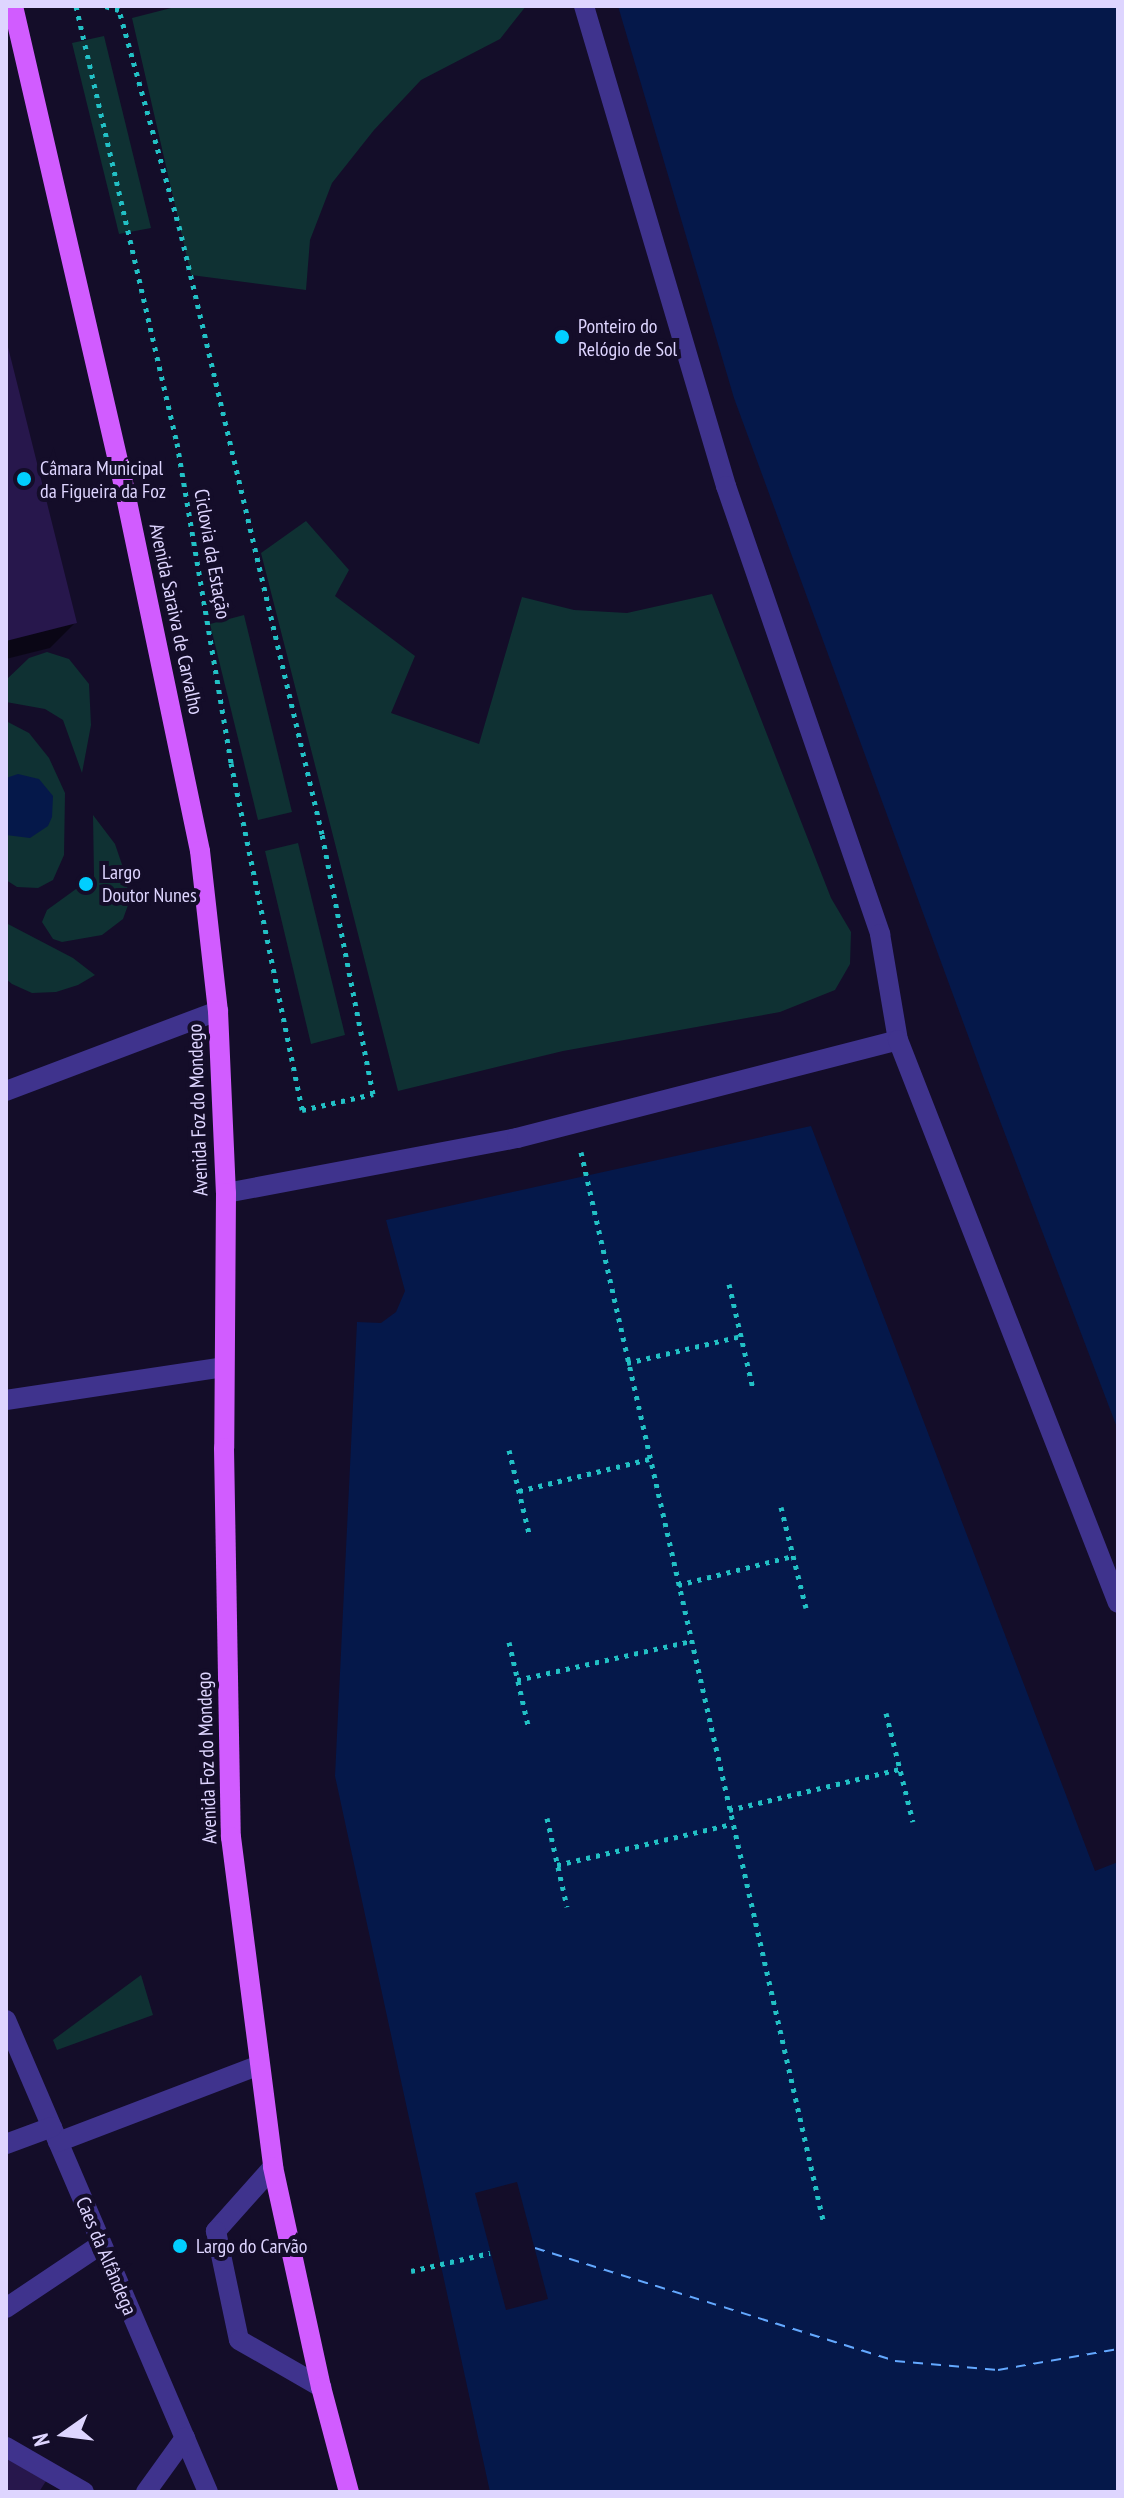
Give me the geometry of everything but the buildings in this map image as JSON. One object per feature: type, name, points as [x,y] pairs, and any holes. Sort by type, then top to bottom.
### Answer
[{"type":"main road","name":"Avenida Saraiva de Carvalho","points":[[13,6],[116,452],[200,851],[218,1011]]},
{"type":"main road","name":"Avenida Foz do Mondego","points":[[218,1011],[226,1193],[224,1367],[231,1837],[257,2066],[273,2167],[321,2387],[349,2492]]},
{"type":"street","points":[[584,6],[726,486],[880,934],[898,1040],[1118,1603]]},
{"type":"street","points":[[6,1091],[218,1011]]},
{"type":"street","points":[[226,1193],[517,1138],[898,1040]]},
{"type":"street","points":[[6,1400],[224,1367]]},
{"type":"street","name":"Caes da Alfândega","points":[[6,2020],[208,2492]]},
{"type":"street","points":[[6,2144],[55,2134],[257,2066]]},
{"type":"street","points":[[273,2167],[216,2231],[239,2340],[321,2387]]},
{"type":"street","points":[[6,2308],[100,2245]]},
{"type":"street","points":[[146,2492],[185,2438]]},
{"type":"street","points":[[6,2447],[84,2492]]},
{"type":"path","name":"Ciclovia da Estação","points":[[76,6],[177,443],[231,763],[302,1110],[373,1094],[322,834],[180,230],[119,10],[105,6]]},
{"type":"path","points":[[575,1123],[823,2220]]},
{"type":"path","points":[[729,1284],[753,1389]]},
{"type":"path","points":[[627,1363],[741,1336]]},
{"type":"path","points":[[509,1450],[529,1533]]},
{"type":"path","points":[[519,1491],[649,1459]]},
{"type":"path","points":[[781,1507],[806,1608]]},
{"type":"path","points":[[678,1585],[793,1556]]},
{"type":"path","points":[[517,1680],[691,1641]]},
{"type":"path","points":[[509,1642],[528,1725]]},
{"type":"path","points":[[886,1713],[913,1822]]},
{"type":"path","points":[[729,1810],[900,1769]]},
{"type":"path","points":[[547,1818],[567,1907]]},
{"type":"path","points":[[557,1865],[732,1824]]},
{"type":"path","points":[[411,2271],[490,2253]]},
{"type":"green space","points":[[179,6],[526,6],[500,39],[421,80],[374,130],[332,183],[310,240],[306,290],[191,275],[132,18]]},
{"type":"green space","points":[[104,36],[151,228],[119,234],[72,43]]},
{"type":"green space","points":[[306,521],[349,570],[335,596],[415,656],[391,713],[479,744],[522,597],[574,610],[627,613],[712,594],[831,898],[851,932],[850,964],[835,990],[780,1012],[563,1051],[398,1091],[261,553]]},
{"type":"green space","points":[[244,615],[292,812],[258,820],[210,624]]},
{"type":"green space","points":[[47,652],[69,659],[89,684],[91,725],[82,773],[63,720],[45,709],[6,702],[6,680],[29,658]]},
{"type":"green space","points":[[6,721],[29,733],[49,758],[65,793],[64,855],[53,880],[38,888],[17,887],[6,880]]},
{"type":"green space","points":[[93,815],[115,844],[132,894],[123,919],[102,935],[62,942],[53,939],[42,922],[47,910],[94,876]]},
{"type":"green space","points":[[298,843],[345,1035],[311,1044],[265,851]]},
{"type":"green space","points":[[6,923],[73,958],[95,975],[56,992],[32,993],[12,984],[6,979]]},
{"type":"green space","points":[[141,1975],[153,2015],[57,2050],[53,2040]]},
{"type":"water","points":[[618,6],[1118,6],[1118,1430],[984,1079],[734,398]]},
{"type":"water","points":[[18,774],[39,779],[53,796],[52,817],[48,826],[30,838],[6,835],[6,778]]},
{"type":"water","points":[[811,1126],[1095,1871],[1118,1862],[1118,2492],[490,2492],[335,1776],[357,1322],[381,1323],[396,1312],[405,1291],[386,1220]]},
{"type":"pier","points":[[517,2182],[548,2299],[506,2310],[475,2193]]},
{"type":"ferry route","points":[[535,2248],[895,2361],[998,2370],[1118,2349]]},
{"type":"place","name":"Ponteiro do Relógio de Sol","points":[[562,337]]},
{"type":"place","name":"Câmara Municipal da Figueira da Foz","points":[[24,479]]},
{"type":"place","name":"Largo Doutor Nunes","points":[[86,884]]},
{"type":"place","name":"Largo do Carvão","points":[[180,2246]]}]
